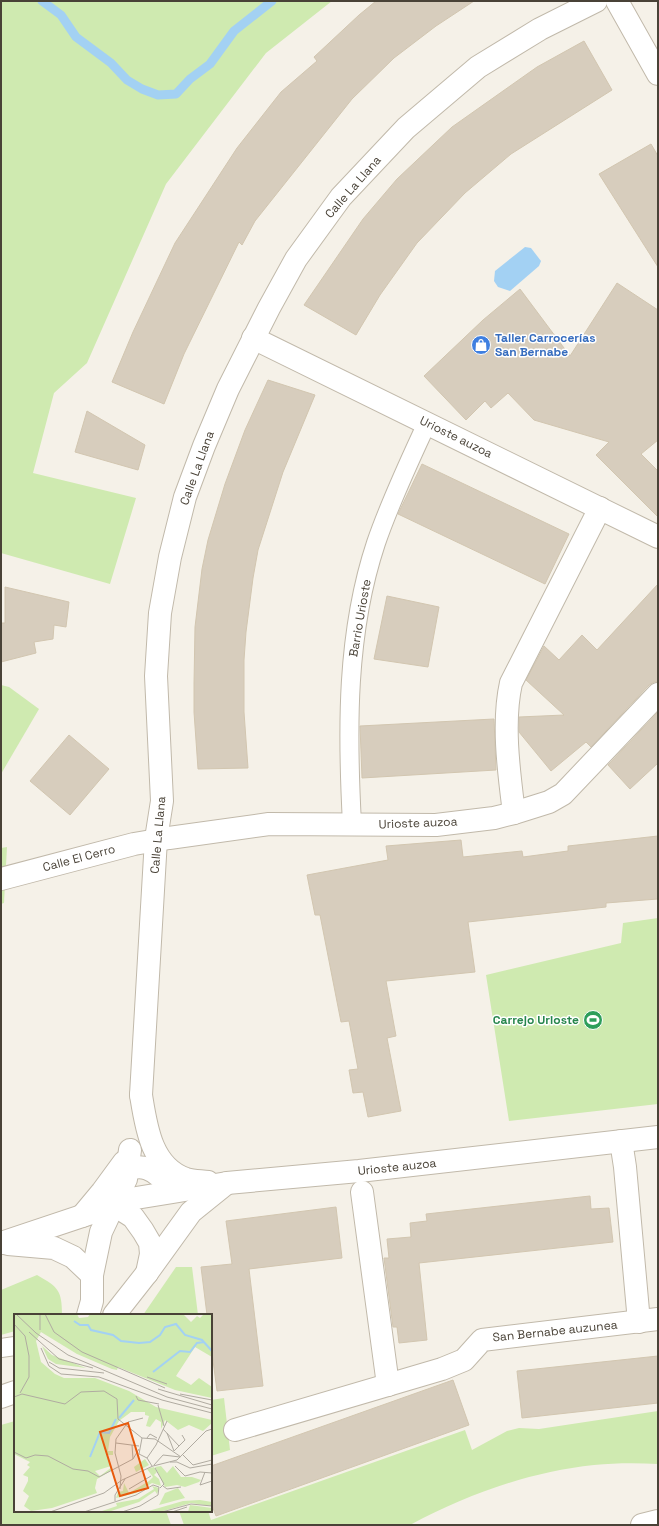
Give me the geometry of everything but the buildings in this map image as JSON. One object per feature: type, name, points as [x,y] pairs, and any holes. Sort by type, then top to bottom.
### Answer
[{"type":"street","name":"Calle La Llana","points":[[141,1095],[156,840],[162,801],[156,676],[160,614],[170,557],[185,497],[201,453],[228,389],[253,338],[296,259],[341,197],[406,128],[478,67],[540,28],[596,1]]},
{"type":"street","points":[[617,1],[658,74]]},
{"type":"street","name":"Urioste auzoa","points":[[253,338],[658,537]]},
{"type":"street","points":[[514,813],[511,791],[507,727],[507,700],[511,683],[600,508]]},
{"type":"street","name":"Urioste auzoa","points":[[156,840],[269,824],[436,825],[494,818],[514,813],[549,802],[563,794],[658,694]]},
{"type":"street","name":"Calle El Cerro","points":[[1,879],[156,840]]},
{"type":"street","points":[[82,1216],[124,1166],[134,1137],[141,1095]]},
{"type":"street","points":[[141,1095],[150,1141],[160,1158],[169,1168],[186,1179],[194,1181],[227,1183]]},
{"type":"street","name":"Urioste auzoa","points":[[1,1243],[136,1198],[227,1183],[359,1171],[658,1137]]},
{"type":"street","name":"San Bernabe auzunea","points":[[235,1430],[442,1369],[464,1360],[482,1340],[649,1321],[621,1141]]},
{"type":"street","points":[[124,1166],[144,1167],[155,1172],[163,1178],[173,1192]]},
{"type":"street","points":[[88,1314],[92,1301],[92,1274],[101,1232],[126,1179],[124,1166]]},
{"type":"street","points":[[115,1314],[147,1273],[191,1212],[227,1183]]},
{"type":"street","points":[[362,1192],[388,1385]]},
{"type":"street","points":[[114,1205],[133,1217],[150,1243],[151,1254],[147,1273]]},
{"type":"street","points":[[1,1243],[54,1248],[73,1257],[92,1274]]},
{"type":"street","points":[[1,1397],[14,1392]]},
{"type":"street","points":[[642,1525],[658,1521]]},
{"type":"lane","name":"Barrio Urioste","points":[[352,824],[349,736],[351,680],[356,631],[364,589],[376,543],[395,494],[427,423]]},
{"type":"lane","points":[[1,1348],[14,1346]]},
{"type":"green space","points":[[1,1],[332,1],[266,53],[166,184],[87,363],[54,393],[33,473],[136,498],[110,584],[1,553]]},
{"type":"green space","points":[[1,685],[9,687],[39,709],[1,774]]},
{"type":"green space","points":[[7,847],[4,903],[1,904],[1,848]]},
{"type":"green space","points":[[658,918],[658,1104],[509,1121],[486,975],[621,943],[623,923]]},
{"type":"green space","points":[[176,1267],[192,1267],[198,1314],[144,1314]]},
{"type":"green space","points":[[37,1275],[54,1286],[57,1290],[60,1295],[62,1314],[14,1314],[14,1331],[1,1335],[1,1290]]},
{"type":"green space","points":[[224,1398],[230,1450],[212,1456],[212,1400]]},
{"type":"green space","points":[[658,1411],[658,1464],[602,1464],[546,1473],[499,1486],[477,1494],[410,1525],[184,1525],[179,1512],[208,1512],[211,1520],[465,1430],[472,1450],[507,1431],[519,1428],[539,1429]]},
{"type":"green space","points":[[14,1421],[14,1512],[166,1512],[171,1525],[1,1525],[1,1425]]},
{"type":"water","points":[[525,247],[531,248],[541,261],[539,266],[510,291],[498,287],[494,281],[495,271]]},
{"type":"waterway","points":[[42,1],[61,15],[76,37],[111,63],[127,80],[142,89],[158,95],[176,94],[190,79],[210,64],[234,31],[272,1]]},
{"type":"place","name":"Taller Carrocerías San Bernabe","points":[[481,345]]},
{"type":"place","name":"Carrejo Urioste","points":[[593,1020]]}]
